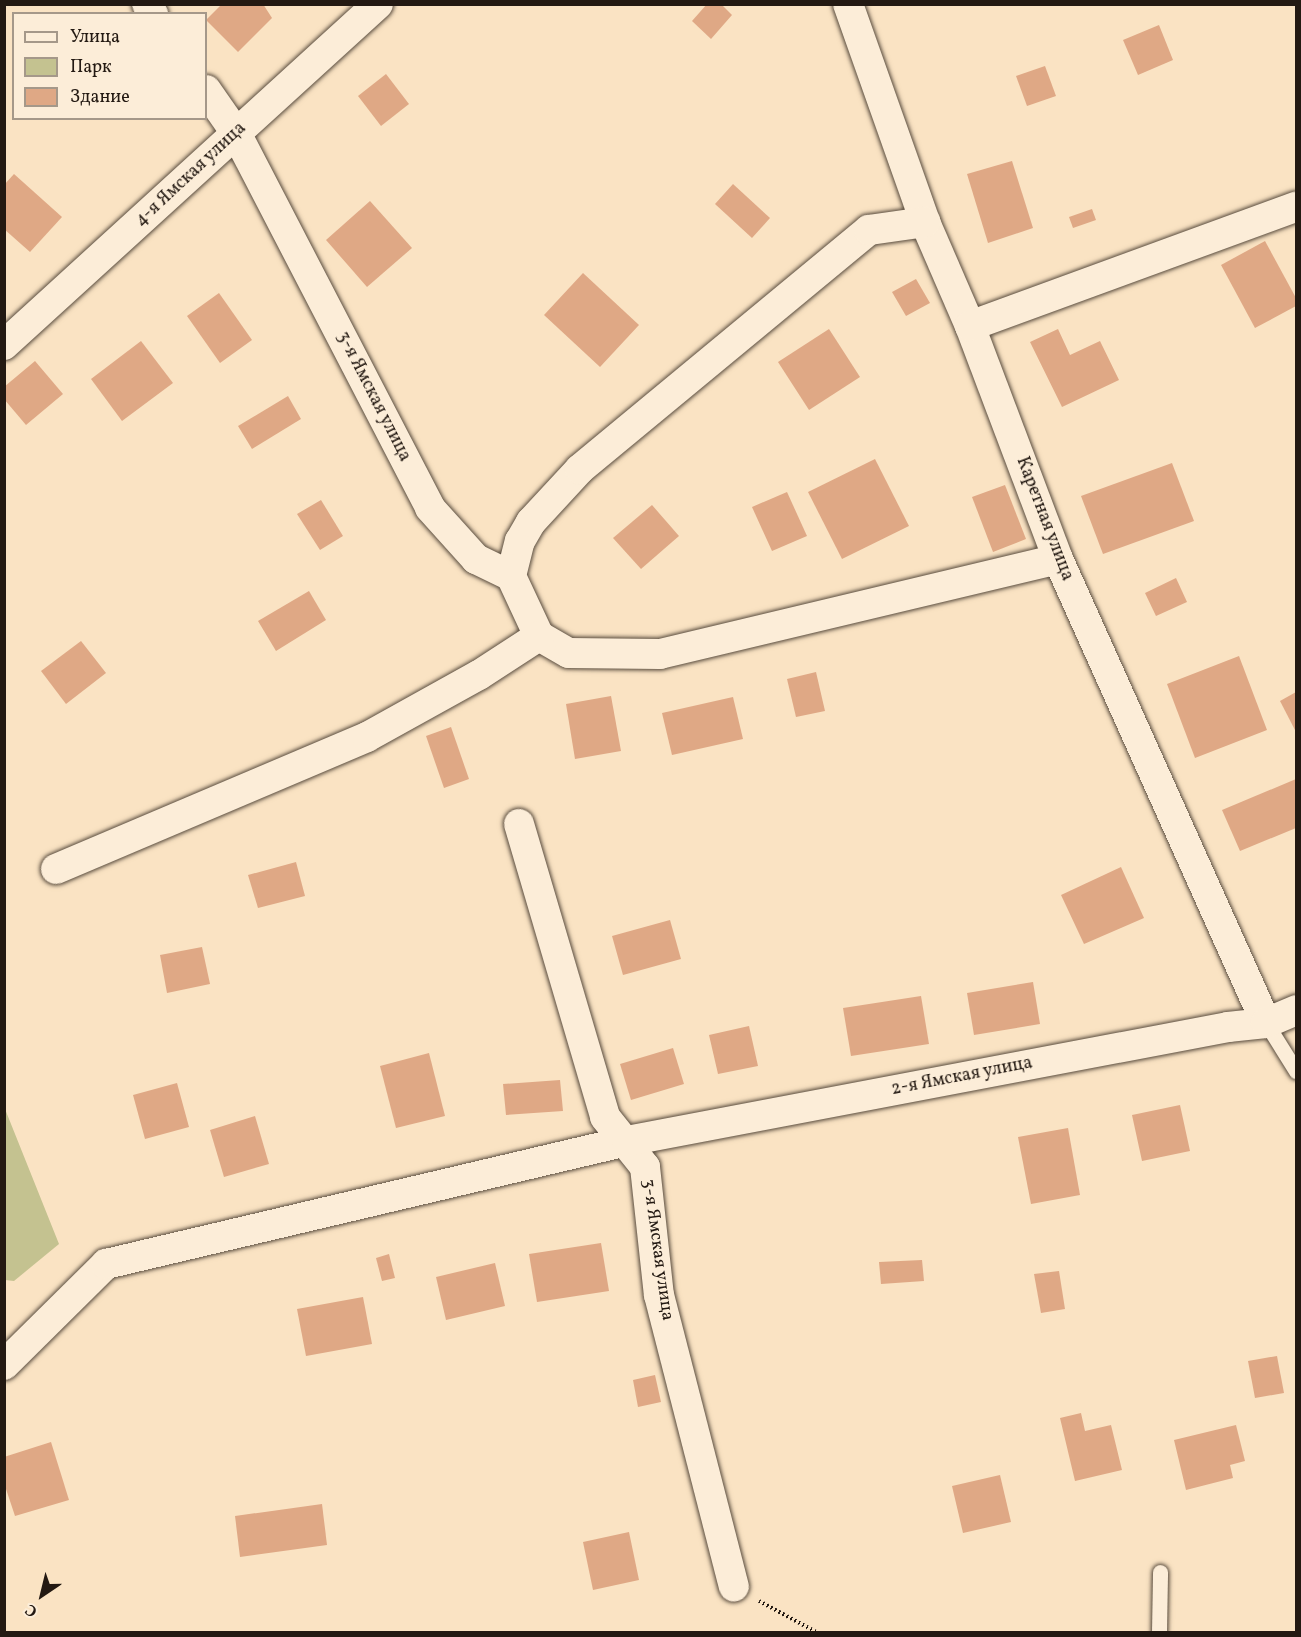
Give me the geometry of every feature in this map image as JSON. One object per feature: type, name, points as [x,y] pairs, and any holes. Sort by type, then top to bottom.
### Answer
[{"type":"street","name":"4-я Ямская улица","points":[[4,345],[378,4]]},
{"type":"street","name":"Каретная улица","points":[[848,4],[925,222],[970,326],[1058,559],[1266,1023]]},
{"type":"street","name":"3-я Ямская улица","points":[[207,91],[236,133],[430,508],[476,559],[511,576]]},
{"type":"street","points":[[970,326],[1296,207]]},
{"type":"street","points":[[925,222],[869,230],[580,469],[531,522],[520,541],[511,576],[539,636],[569,653],[660,654],[1058,559]]},
{"type":"street","points":[[56,869],[367,737],[479,675],[539,636]]},
{"type":"street","name":"3-я Ямская улица","points":[[519,824],[605,1117],[627,1141],[645,1167],[659,1294],[734,1587]]},
{"type":"street","name":"2-я Ямская улица","points":[[4,1365],[106,1264],[627,1141],[1228,1027],[1266,1023],[1296,1010]]},
{"type":"lane","points":[[1266,1023],[1296,1071]]},
{"type":"lane","points":[[1159,1632],[1160,1572]]},
{"type":"path","points":[[734,1587],[816,1632]]},
{"type":"green space","points":[[5,1109],[59,1244],[14,1281],[5,1280]]},
{"type":"building","points":[[222,4],[263,4],[272,18],[238,52],[207,19]]},
{"type":"building","points":[[707,4],[721,4],[732,15],[711,39],[692,21]]},
{"type":"building","points":[[1159,25],[1173,60],[1138,75],[1123,40]]},
{"type":"building","points":[[1045,66],[1056,96],[1027,106],[1016,76]]},
{"type":"building","points":[[386,74],[409,104],[381,126],[358,96]]},
{"type":"building","points":[[1012,161],[1033,228],[988,243],[967,174]]},
{"type":"building","points":[[14,174],[62,217],[30,252],[4,229],[4,185]]},
{"type":"building","points":[[733,184],[770,218],[752,238],[715,204]]},
{"type":"building","points":[[370,201],[412,248],[367,287],[326,240]]},
{"type":"building","points":[[1092,209],[1096,220],[1073,228],[1069,217]]},
{"type":"building","points":[[1265,241],[1296,298],[1296,306],[1255,328],[1221,265]]},
{"type":"building","points":[[583,273],[639,325],[600,367],[544,315]]},
{"type":"building","points":[[916,279],[930,303],[906,316],[892,292]]},
{"type":"building","points":[[219,293],[252,340],[220,363],[187,316]]},
{"type":"building","points":[[829,329],[860,377],[809,410],[778,362]]},
{"type":"building","points":[[1058,329],[1070,355],[1100,341],[1119,380],[1062,407],[1030,342]]},
{"type":"building","points":[[141,341],[173,383],[122,421],[91,379]]},
{"type":"building","points":[[35,361],[63,394],[26,425],[4,399],[4,387]]},
{"type":"building","points":[[288,396],[301,419],[252,449],[238,426]]},
{"type":"building","points":[[875,459],[909,526],[842,559],[808,492]]},
{"type":"building","points":[[1172,463],[1194,521],[1103,554],[1081,496]]},
{"type":"building","points":[[1005,485],[1026,539],[993,552],[972,497]]},
{"type":"building","points":[[787,492],[807,536],[772,551],[752,507]]},
{"type":"building","points":[[321,500],[343,536],[320,550],[297,514]]},
{"type":"building","points":[[652,505],[679,536],[641,569],[613,538]]},
{"type":"building","points":[[1176,578],[1187,602],[1156,616],[1145,593]]},
{"type":"building","points":[[309,591],[326,620],[276,651],[258,621]]},
{"type":"building","points":[[81,641],[106,673],[66,704],[41,671]]},
{"type":"building","points":[[1239,656],[1267,730],[1195,758],[1167,684]]},
{"type":"building","points":[[816,672],[825,711],[796,717],[787,679]]},
{"type":"building","points":[[1296,692],[1296,732],[1280,701]]},
{"type":"building","points":[[611,696],[621,751],[575,759],[566,704]]},
{"type":"building","points":[[733,697],[743,739],[672,755],[662,713]]},
{"type":"building","points":[[451,727],[469,779],[444,788],[426,736]]},
{"type":"building","points":[[1296,779],[1296,828],[1240,851],[1222,810]]},
{"type":"building","points":[[296,862],[305,896],[258,908],[248,875]]},
{"type":"building","points":[[1121,867],[1144,918],[1084,944],[1061,895]]},
{"type":"building","points":[[670,920],[681,959],[623,975],[612,936]]},
{"type":"building","points":[[202,947],[210,984],[167,993],[160,955]]},
{"type":"building","points":[[1033,982],[1040,1024],[974,1035],[967,993]]},
{"type":"building","points":[[921,996],[929,1044],[851,1056],[843,1008]]},
{"type":"building","points":[[749,1026],[758,1066],[718,1074],[709,1035]]},
{"type":"building","points":[[673,1048],[684,1084],[631,1100],[620,1064]]},
{"type":"building","points":[[429,1053],[445,1116],[396,1128],[380,1066]]},
{"type":"building","points":[[560,1080],[563,1111],[506,1115],[503,1084]]},
{"type":"building","points":[[177,1083],[189,1127],[145,1139],[133,1095]]},
{"type":"building","points":[[1180,1105],[1190,1151],[1142,1161],[1132,1115]]},
{"type":"building","points":[[255,1116],[269,1164],[224,1177],[210,1130]]},
{"type":"building","points":[[1068,1128],[1080,1195],[1031,1204],[1018,1137]]},
{"type":"building","points":[[601,1243],[609,1291],[537,1302],[529,1254]]},
{"type":"building","points":[[389,1254],[395,1278],[382,1281],[376,1258]]},
{"type":"building","points":[[922,1260],[924,1281],[881,1284],[879,1262]]},
{"type":"building","points":[[495,1263],[505,1306],[446,1320],[436,1277]]},
{"type":"building","points":[[1059,1271],[1065,1309],[1041,1313],[1034,1274]]},
{"type":"building","points":[[363,1297],[372,1344],[306,1356],[297,1309]]},
{"type":"building","points":[[1277,1356],[1284,1393],[1255,1398],[1248,1361]]},
{"type":"building","points":[[655,1375],[661,1402],[638,1407],[633,1380]]},
{"type":"building","points":[[1081,1413],[1085,1431],[1111,1425],[1122,1470],[1075,1481],[1060,1418]]},
{"type":"building","points":[[1236,1425],[1245,1461],[1230,1465],[1233,1478],[1186,1490],[1174,1440]]},
{"type":"building","points":[[51,1442],[69,1500],[15,1516],[4,1483],[4,1457]]},
{"type":"building","points":[[1000,1475],[1011,1522],[963,1533],[952,1486]]},
{"type":"building","points":[[322,1504],[327,1545],[240,1557],[235,1516]]},
{"type":"building","points":[[629,1532],[639,1580],[593,1590],[583,1542]]}]
